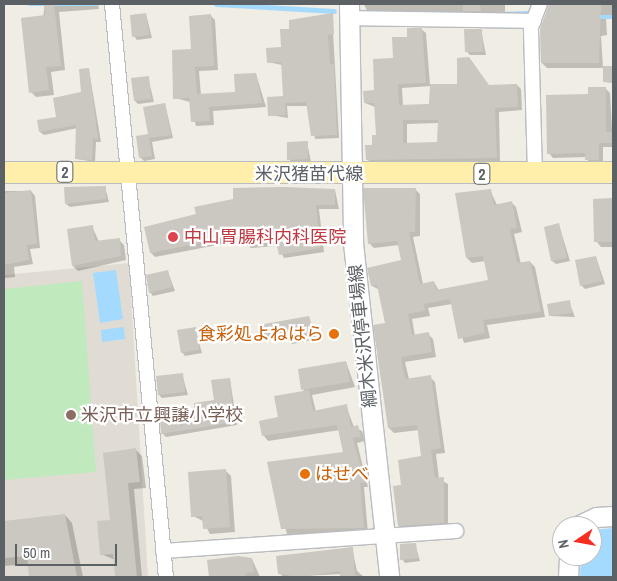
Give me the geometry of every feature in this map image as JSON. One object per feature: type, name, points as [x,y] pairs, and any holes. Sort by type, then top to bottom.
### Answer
[{"type":"main road","name":"綱木米沢停車場線","points":[[349,11],[350,174],[353,244],[389,577]]},
{"type":"main road","name":"米沢猪苗代線","points":[[4,172],[350,174],[613,172]]},
{"type":"street","points":[[112,4],[126,172],[166,577]]},
{"type":"street","points":[[535,174],[531,27],[540,4]]},
{"type":"street","points":[[349,11],[534,21]]},
{"type":"street","points":[[163,551],[385,538],[456,531]]},
{"type":"shaded area","name":"米沢市立興譲小学校","points":[[129,263],[148,577],[4,577],[4,275]]},
{"type":"green space","points":[[82,281],[96,472],[4,480],[4,289]]},
{"type":"water","points":[[116,270],[123,319],[100,323],[93,273]]},
{"type":"water","points":[[124,327],[125,339],[102,342],[101,330]]},
{"type":"water","points":[[613,528],[613,577],[580,577],[581,566],[602,566],[602,529]]},
{"type":"building","points":[[44,4],[54,4],[61,66],[46,67],[49,90],[29,93],[21,18],[45,15]]},
{"type":"building","points":[[463,4],[480,4],[481,11],[463,11]]},
{"type":"building","points":[[549,4],[601,4],[599,63],[541,63],[540,29]]},
{"type":"building","points":[[146,13],[149,35],[132,37],[130,15]]},
{"type":"building","points":[[333,13],[334,34],[328,35],[330,64],[334,64],[337,135],[311,136],[306,102],[285,103],[286,115],[268,116],[267,97],[283,96],[281,62],[267,63],[266,48],[281,47],[280,29],[289,29],[289,20]]},
{"type":"building","points":[[211,14],[214,66],[195,67],[197,94],[235,92],[234,74],[256,73],[262,103],[209,107],[210,121],[191,122],[189,98],[173,99],[172,50],[191,49],[189,16]]},
{"type":"building","points":[[407,28],[422,28],[426,83],[398,84],[399,105],[429,104],[430,84],[457,84],[457,58],[469,57],[489,85],[517,84],[518,107],[495,108],[497,158],[366,160],[365,145],[372,145],[372,135],[376,135],[374,103],[364,103],[363,91],[374,90],[373,59],[393,58],[392,37],[407,37]],"holes":[[[403,120],[438,120],[437,142],[403,143]]]},
{"type":"building","points":[[464,29],[482,29],[483,52],[465,52]]},
{"type":"building","points":[[603,66],[613,66],[613,82],[603,82]]},
{"type":"building","points":[[89,68],[98,139],[93,139],[92,160],[75,159],[76,125],[39,132],[37,120],[56,117],[53,98],[81,92],[79,69]]},
{"type":"building","points":[[149,76],[151,99],[134,101],[131,78]]},
{"type":"building","points":[[588,87],[606,87],[606,132],[613,132],[613,143],[599,143],[599,160],[585,160],[585,153],[547,154],[546,95],[588,94]]},
{"type":"building","points":[[165,103],[171,135],[149,138],[152,156],[139,158],[136,136],[148,134],[143,107]]},
{"type":"building","points":[[308,141],[308,159],[287,160],[287,142]]},
{"type":"building","points":[[106,186],[106,199],[65,204],[64,187]]},
{"type":"building","points":[[233,188],[335,189],[335,205],[316,205],[320,248],[279,255],[276,242],[246,245],[245,240],[236,241],[236,236],[150,253],[144,227],[196,214],[194,207],[233,199]]},
{"type":"building","points":[[363,188],[416,188],[415,232],[409,232],[420,284],[434,281],[436,290],[488,280],[483,256],[466,258],[455,193],[491,189],[494,205],[512,201],[517,228],[510,229],[517,263],[530,261],[541,312],[483,320],[485,333],[458,339],[450,299],[424,304],[425,311],[408,314],[412,335],[429,332],[432,352],[401,357],[405,379],[431,375],[441,448],[431,450],[435,478],[444,477],[444,523],[398,526],[393,486],[401,485],[398,460],[421,456],[417,425],[388,428],[373,325],[385,323],[377,285],[371,286],[367,268],[401,260],[397,241],[368,244]]},
{"type":"building","points":[[31,190],[37,244],[27,245],[29,260],[4,265],[4,193]]},
{"type":"building","points":[[613,198],[613,242],[594,242],[593,199]]},
{"type":"building","points":[[559,223],[567,258],[551,261],[544,227]]},
{"type":"building","points":[[93,225],[95,241],[120,238],[121,256],[72,266],[67,229]]},
{"type":"building","points":[[596,256],[602,281],[580,286],[575,260]]},
{"type":"building","points":[[168,270],[172,287],[149,293],[146,275]]},
{"type":"building","points":[[570,300],[572,313],[549,316],[547,304]]},
{"type":"building","points":[[309,316],[314,335],[287,341],[285,334],[261,338],[258,325]]},
{"type":"building","points":[[196,327],[199,350],[181,353],[177,330]]},
{"type":"building","points":[[346,361],[350,382],[301,390],[298,369]]},
{"type":"building","points":[[183,373],[185,392],[158,395],[156,376]]},
{"type":"building","points":[[230,378],[234,422],[161,434],[160,419],[195,413],[194,403],[214,400],[211,380]]},
{"type":"building","points":[[309,390],[313,411],[347,404],[351,427],[358,425],[361,437],[353,438],[365,482],[360,483],[364,528],[281,529],[267,462],[343,452],[337,425],[262,436],[259,421],[278,417],[274,396]]},
{"type":"building","points":[[136,448],[140,482],[128,483],[137,577],[115,577],[113,554],[100,555],[97,521],[110,520],[103,453]]},
{"type":"building","points":[[226,469],[230,527],[203,529],[202,516],[191,517],[188,472]]},
{"type":"building","points":[[65,514],[77,577],[29,577],[27,556],[5,558],[4,521]]},
{"type":"building","points":[[416,543],[418,558],[400,560],[400,544]]},
{"type":"building","points":[[353,547],[355,577],[340,577],[340,571],[301,577],[278,574],[276,556]]},
{"type":"building","points":[[238,556],[252,558],[254,572],[245,573],[246,577],[209,577],[207,560]]},
{"type":"waterway","points":[[30,4],[96,4]]},
{"type":"waterway","points":[[216,4],[334,11]]},
{"type":"waterway","points":[[499,14],[533,13]]},
{"type":"waterway","points":[[595,17],[613,17]]},
{"type":"place","name":"中山胃腸科内科医院","points":[[173,237]]},
{"type":"place","name":"食彩処よねはら","points":[[334,334]]},
{"type":"place","name":"米沢市立興譲小学校","points":[[71,415]]},
{"type":"place","name":"はせべ","points":[[305,474]]}]
